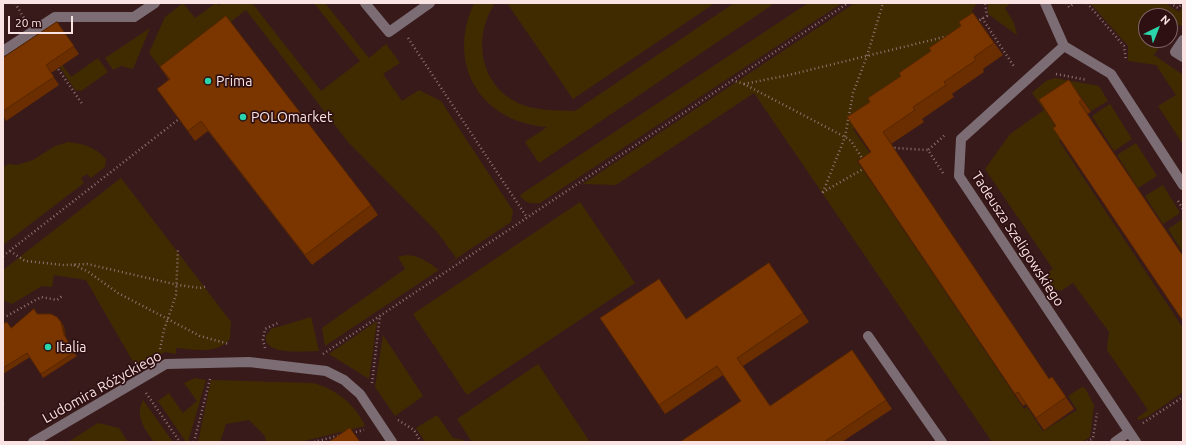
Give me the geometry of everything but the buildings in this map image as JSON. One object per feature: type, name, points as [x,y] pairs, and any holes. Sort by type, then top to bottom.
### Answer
[{"type":"street","points":[[3,51],[55,17],[134,18],[155,3]]},
{"type":"street","points":[[366,3],[389,32],[430,3]]},
{"type":"street","points":[[1045,3],[1064,46],[1111,74],[1183,185]]},
{"type":"street","points":[[1183,40],[1175,52],[1183,57]]},
{"type":"street","name":"Tadeusza Szeligowskiego","points":[[1064,46],[961,139],[959,176],[1136,442]]},
{"type":"street","points":[[868,336],[942,442]]},
{"type":"street","name":"Ludomira Różyckiego","points":[[33,442],[166,364],[249,362],[326,371],[344,380],[360,394],[392,442]]},
{"type":"street","points":[[1115,442],[1129,432]]},
{"type":"path","points":[[15,3],[26,20]]},
{"type":"path","points":[[321,355],[526,216],[848,3]]},
{"type":"path","points":[[732,80],[744,84],[845,137],[851,142],[868,166],[823,192],[845,137],[853,93],[868,56],[883,3]]},
{"type":"path","points":[[971,26],[987,16],[985,3]]},
{"type":"path","points":[[1066,3],[1069,7],[1075,3]]},
{"type":"path","points":[[1087,3],[1124,46],[1126,61]]},
{"type":"path","points":[[1170,3],[1178,8],[1183,3]]},
{"type":"path","points":[[399,25],[526,216]]},
{"type":"path","points":[[744,84],[952,35]]},
{"type":"path","points":[[53,61],[83,105]]},
{"type":"path","points":[[1051,75],[1056,74],[1092,81]]},
{"type":"path","points":[[3,256],[179,120]]},
{"type":"path","points":[[889,152],[895,148],[928,150]]},
{"type":"path","points":[[1175,196],[1183,209]]},
{"type":"path","points":[[160,355],[162,342],[178,285],[178,248]]},
{"type":"path","points":[[10,251],[25,261],[40,264],[87,264],[178,285],[200,288],[206,286]]},
{"type":"path","points":[[74,264],[87,271],[118,293],[200,336],[229,344]]},
{"type":"path","points":[[3,317],[41,297],[57,300],[62,296]]},
{"type":"path","points":[[372,388],[380,315]]},
{"type":"path","points":[[202,377],[218,378]]},
{"type":"path","points":[[194,442],[210,378]]},
{"type":"path","points":[[145,393],[180,442]]},
{"type":"path","points":[[1129,432],[1183,397]]},
{"type":"path","points":[[349,433],[370,428]]},
{"type":"path","points":[[414,430],[421,442]]},
{"type":"path","points":[[314,442],[342,435]]},
{"type":"shaded area","points":[[183,3],[195,18],[216,3],[219,6],[222,3],[252,3],[321,91],[360,61],[314,3],[325,3],[369,58],[386,44],[400,63],[383,74],[402,101],[419,90],[441,101],[513,211],[511,222],[439,270],[456,258],[438,233],[348,142],[246,10],[165,73],[149,53],[165,17]]},
{"type":"shaded area","points":[[474,3],[495,3],[483,32],[482,47],[484,62],[489,75],[498,87],[509,98],[529,107],[549,110],[575,111],[734,3],[775,3],[539,163],[525,142],[547,127],[523,123],[503,114],[487,102],[475,86],[467,68],[464,47],[466,26]]},
{"type":"shaded area","points":[[507,3],[715,3],[573,99]]},
{"type":"shaded area","points":[[808,3],[842,3],[540,203],[528,202],[520,195]]},
{"type":"shaded area","points":[[855,3],[977,3],[972,11],[979,23],[876,113],[853,129],[872,156],[864,157],[857,161],[1024,409],[1027,407],[1043,431],[1077,410],[1068,396],[1082,387],[1085,388],[1094,405],[1090,437],[1082,442],[992,442],[754,93],[616,185],[583,184]]},
{"type":"shaded area","points":[[988,3],[1011,3],[1005,8],[1014,23],[1017,35],[988,14]]},
{"type":"shaded area","points":[[1090,3],[1165,3],[1173,8],[1138,8],[1138,48],[1159,48],[1154,55],[1183,75],[1183,144],[1158,106],[1176,95],[1156,65],[1128,61],[1128,46]]},
{"type":"shaded area","points":[[1183,7],[1183,26],[1178,25],[1178,11]]},
{"type":"shaded area","points":[[150,28],[133,69],[121,66],[113,70],[105,58]]},
{"type":"shaded area","points":[[48,45],[71,77],[98,58],[108,72],[81,91],[75,90],[47,48]]},
{"type":"shaded area","points":[[1055,78],[1099,86],[1108,101],[1091,111],[1077,91],[1046,112],[1064,138],[1059,141],[1183,328],[1183,392],[1147,417],[1139,420],[1137,418],[1148,410],[1107,350],[1109,332],[1073,283],[1061,291],[1045,286],[1040,278],[1053,269],[985,169],[1010,134],[1044,110],[1032,93],[1046,81]]},
{"type":"shaded area","points":[[1110,104],[1132,139],[1114,151],[1092,116]]},
{"type":"shaded area","points":[[68,142],[84,145],[98,152],[106,159],[105,167],[91,178],[87,174],[81,178],[84,183],[3,245],[3,167],[9,164],[17,165],[33,160],[55,146]]},
{"type":"shaded area","points":[[1136,143],[1157,176],[1138,188],[1117,155]]},
{"type":"shaded area","points":[[121,178],[231,322],[230,339],[224,344],[205,350],[176,348],[176,354],[165,352],[136,367],[86,280],[54,275],[52,287],[42,286],[12,304],[3,300],[3,270]]},
{"type":"shaded area","points":[[1163,185],[1180,213],[1163,224],[1145,196]]},
{"type":"shaded area","points":[[580,202],[635,283],[467,395],[413,314]]},
{"type":"shaded area","points":[[1183,219],[1183,253],[1168,229]]},
{"type":"shaded area","points":[[404,255],[414,256],[425,260],[439,270],[325,346],[322,328],[405,269],[398,257]]},
{"type":"shaded area","points":[[311,317],[319,351],[295,352],[278,350],[271,347],[267,342],[266,336],[271,329]]},
{"type":"shaded area","points":[[377,321],[369,379],[329,354]]},
{"type":"shaded area","points":[[383,335],[423,396],[395,416],[375,387]]},
{"type":"shaded area","points":[[538,364],[590,442],[472,442],[457,419]]},
{"type":"shaded area","points":[[195,378],[206,380],[188,442],[186,442],[158,401],[169,393],[183,413],[197,401],[184,383]]},
{"type":"shaded area","points":[[211,380],[313,383],[329,389],[344,398],[356,411],[365,426],[300,442],[266,442],[265,436],[249,420],[226,424],[220,442],[198,442]]},
{"type":"shaded area","points":[[143,400],[173,442],[154,442],[150,437],[140,417]]},
{"type":"shaded area","points":[[437,415],[453,438],[463,440],[464,442],[425,442],[416,428]]},
{"type":"shaded area","points":[[98,423],[119,428],[128,442],[68,442]]},
{"type":"place","name":"Prima","points":[[208,81]]},
{"type":"place","name":"POLOmarket","points":[[243,117]]},
{"type":"place","name":"Italia","points":[[48,347]]}]
